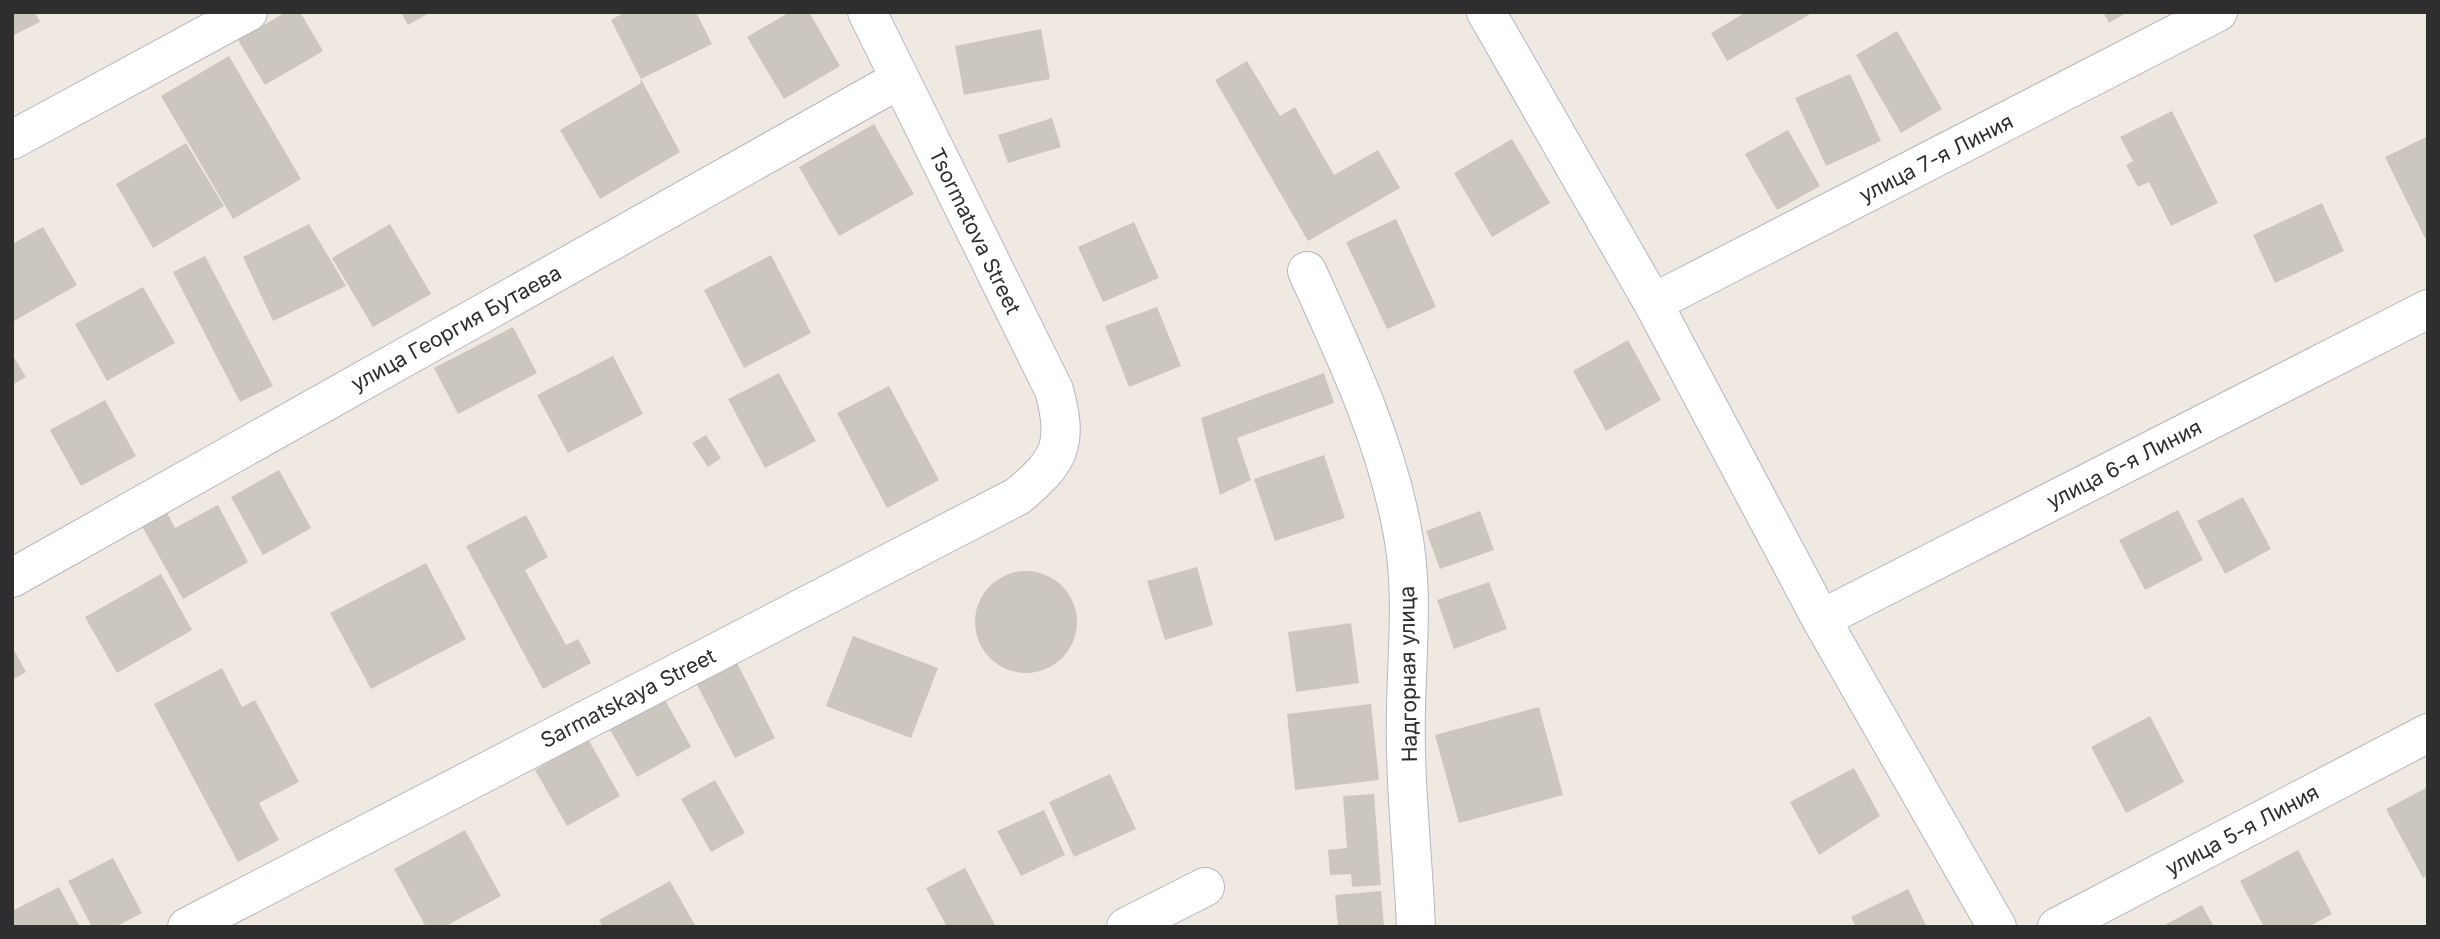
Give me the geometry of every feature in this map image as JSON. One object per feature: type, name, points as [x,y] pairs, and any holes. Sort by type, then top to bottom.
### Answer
[{"type":"street","points":[[12,140],[248,12]]},
{"type":"street","name":"Tsormatova Street","points":[[867,12],[1054,390],[1063,421],[1058,455]]},
{"type":"street","points":[[1486,12],[1653,303],[1821,619],[1997,927]]},
{"type":"street","name":"улица 7-я Линия","points":[[1653,303],[2218,12]]},
{"type":"street","name":"улица Георгия Бутаева","points":[[12,578],[900,79]]},
{"type":"street","name":"Надгорная улица","points":[[1307,271],[1358,385],[1388,470],[1403,532],[1410,620],[1406,711],[1416,927]]},
{"type":"street","name":"улица 6-я Линия","points":[[1821,619],[2428,309]]},
{"type":"street","name":"Sarmatskaya Street","points":[[187,927],[1018,496],[1058,455]]},
{"type":"street","name":"улица 5-я Линия","points":[[2057,927],[2428,733]]},
{"type":"street","points":[[1126,927],[1205,887]]},
{"type":"building","points":[[12,12],[35,12],[40,22],[12,36]]},
{"type":"building","points":[[286,12],[300,12],[323,51],[265,85],[238,40]]},
{"type":"building","points":[[401,12],[431,12],[408,25]]},
{"type":"building","points":[[625,12],[696,12],[712,44],[641,79],[611,20]]},
{"type":"building","points":[[790,12],[809,12],[840,66],[784,99],[747,37]]},
{"type":"building","points":[[1746,12],[1808,12],[1809,15],[1727,61],[1711,33]]},
{"type":"building","points":[[2103,12],[2128,12],[2109,23]]},
{"type":"building","points":[[1041,29],[1050,79],[964,95],[955,46]]},
{"type":"building","points":[[1897,31],[1942,109],[1901,133],[1856,55]]},
{"type":"building","points":[[229,56],[301,179],[233,219],[161,96]]},
{"type":"building","points":[[1247,61],[1280,116],[1295,107],[1334,175],[1378,150],[1400,188],[1308,241],[1215,80]]},
{"type":"building","points":[[1850,74],[1881,141],[1826,166],[1795,98]]},
{"type":"building","points":[[641,79],[680,152],[600,199],[560,130],[640,84]]},
{"type":"building","points":[[2172,111],[2218,203],[2171,226],[2149,182],[2138,187],[2126,165],[2133,161],[2120,137]]},
{"type":"building","points":[[1052,118],[1061,147],[1008,163],[998,135]]},
{"type":"building","points":[[874,124],[914,194],[839,236],[799,167]]},
{"type":"building","points":[[1788,130],[1820,186],[1777,210],[1745,154]]},
{"type":"building","points":[[2428,136],[2428,237],[2425,238],[2385,157]]},
{"type":"building","points":[[1512,139],[1550,203],[1492,237],[1454,173]]},
{"type":"building","points":[[186,143],[224,206],[153,248],[116,184]]},
{"type":"building","points":[[2322,203],[2344,251],[2275,283],[2253,235]]},
{"type":"building","points":[[1396,219],[1436,307],[1387,329],[1346,242]]},
{"type":"building","points":[[1134,222],[1159,278],[1103,302],[1078,247]]},
{"type":"building","points":[[309,224],[346,286],[273,321],[243,257]]},
{"type":"building","points":[[390,224],[431,294],[373,327],[332,258]]},
{"type":"building","points":[[43,227],[77,285],[14,321],[12,244]]},
{"type":"building","points":[[771,255],[811,333],[744,368],[704,290]]},
{"type":"building","points":[[205,256],[273,386],[240,402],[173,272]]},
{"type":"building","points":[[143,287],[175,343],[107,381],[75,324]]},
{"type":"building","points":[[1157,307],[1181,366],[1129,387],[1105,326]]},
{"type":"building","points":[[513,327],[537,373],[458,414],[434,368]]},
{"type":"building","points":[[1628,340],[1661,400],[1606,431],[1573,371]]},
{"type":"building","points":[[12,354],[26,377],[12,385]]},
{"type":"building","points":[[613,356],[643,414],[568,453],[537,395]]},
{"type":"building","points":[[779,373],[816,441],[765,468],[728,399]]},
{"type":"building","points":[[1324,373],[1334,403],[1237,438],[1251,480],[1220,495],[1201,418]]},
{"type":"building","points":[[889,386],[939,480],[887,508],[837,413]]},
{"type":"building","points":[[105,400],[136,456],[81,486],[50,430]]},
{"type":"building","points":[[706,435],[721,458],[708,467],[692,443]]},
{"type":"building","points":[[1324,455],[1345,518],[1275,541],[1254,479]]},
{"type":"building","points":[[279,470],[311,528],[263,555],[231,497]]},
{"type":"building","points":[[2243,497],[2271,549],[2225,574],[2197,521]]},
{"type":"building","points":[[218,505],[248,562],[183,599],[138,519],[164,507],[175,528]]},
{"type":"building","points":[[2178,510],[2203,560],[2145,590],[2119,540]]},
{"type":"building","points":[[1480,511],[1494,550],[1440,569],[1426,531]]},
{"type":"building","points":[[526,515],[548,557],[525,570],[566,645],[578,639],[591,663],[543,689],[466,546]]},
{"type":"building","points":[[426,563],[466,639],[371,689],[330,613]]},
{"type":"building","points":[[1197,567],[1213,625],[1165,640],[1147,581]]},
{"type":"building","points":[[1026,571],[1045,575],[1062,586],[1073,603],[1077,622],[1073,641],[1062,658],[1045,669],[1026,673],[1007,669],[990,658],[979,641],[975,622],[979,603],[990,586],[1007,575]]},
{"type":"building","points":[[161,574],[192,630],[117,673],[85,617]]},
{"type":"building","points":[[1489,582],[1507,629],[1454,649],[1437,600]]},
{"type":"building","points":[[1351,623],[1359,683],[1296,692],[1288,632]]},
{"type":"building","points":[[853,636],[938,668],[911,738],[826,706]]},
{"type":"building","points":[[12,646],[26,672],[12,680]]},
{"type":"building","points":[[734,657],[775,738],[735,758],[693,677]]},
{"type":"building","points":[[222,668],[242,707],[255,700],[299,782],[259,803],[279,840],[238,862],[154,704]]},
{"type":"building","points":[[664,698],[691,747],[637,777],[609,728]]},
{"type":"building","points":[[1371,704],[1379,780],[1295,790],[1287,714]]},
{"type":"building","points":[[1539,707],[1563,795],[1459,823],[1435,735]]},
{"type":"building","points":[[2150,716],[2184,782],[2126,813],[2091,747]]},
{"type":"building","points":[[588,739],[620,796],[567,826],[535,770]]},
{"type":"building","points":[[1854,768],[1880,816],[1819,855],[1790,802]]},
{"type":"building","points":[[1110,774],[1136,829],[1074,857],[1049,802]]},
{"type":"building","points":[[715,780],[745,833],[711,852],[681,799]]},
{"type":"building","points":[[2428,787],[2428,875],[2423,878],[2386,809]]},
{"type":"building","points":[[1374,794],[1381,885],[1352,887],[1351,874],[1330,875],[1328,850],[1347,848],[1343,796]]},
{"type":"building","points":[[1044,810],[1065,855],[1021,876],[997,831]]},
{"type":"building","points":[[465,830],[501,896],[444,927],[426,927],[394,869]]},
{"type":"building","points":[[2298,850],[2332,914],[2308,927],[2264,927],[2240,881]]},
{"type":"building","points":[[113,858],[142,913],[115,927],[92,927],[68,881]]},
{"type":"building","points":[[965,868],[996,927],[947,927],[926,888]]},
{"type":"building","points":[[670,881],[696,927],[603,927],[599,920]]},
{"type":"building","points":[[59,887],[80,927],[12,927],[12,911]]},
{"type":"building","points":[[1908,889],[1927,927],[1856,927],[1851,917]]},
{"type":"building","points":[[1381,891],[1384,927],[1338,927],[1335,895]]},
{"type":"building","points":[[2202,905],[2214,927],[2161,927]]}]
